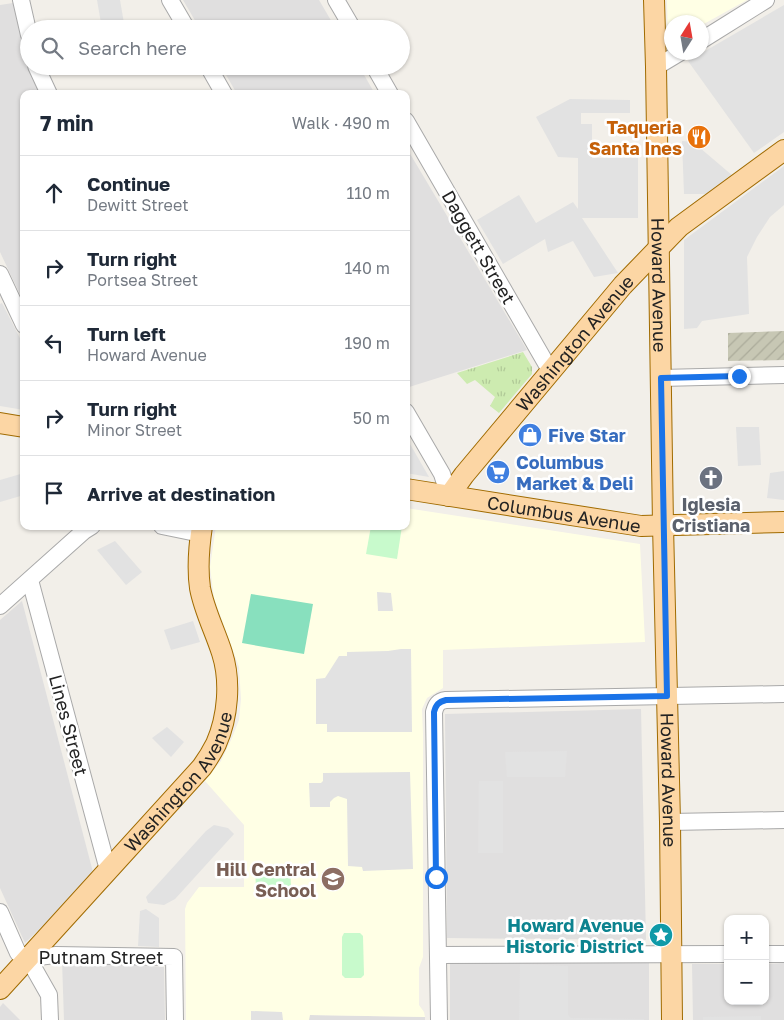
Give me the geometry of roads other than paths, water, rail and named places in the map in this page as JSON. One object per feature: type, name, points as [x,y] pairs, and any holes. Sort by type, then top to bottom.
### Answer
[{"type":"main road","name":"Howard Avenue","points":[[654,0],[672,1020]]},
{"type":"main road","name":"Washington Avenue","points":[[448,496],[623,285],[679,227],[784,150]]},
{"type":"main road","points":[[0,423],[20,426]]},
{"type":"main road","name":"Columbus Avenue","points":[[410,490],[641,526],[784,522]]},
{"type":"main road","name":"Washington Avenue","points":[[0,989],[202,767],[216,744],[228,691],[222,655],[200,589],[198,572],[201,530]]},
{"type":"street","points":[[21,0],[26,20]]},
{"type":"street","points":[[170,0],[182,20]]},
{"type":"street","points":[[336,0],[348,20]]},
{"type":"street","points":[[709,36],[766,0]]},
{"type":"street","points":[[656,67],[667,60]]},
{"type":"street","points":[[40,75],[47,90]]},
{"type":"street","points":[[213,75],[222,90]]},
{"type":"street","points":[[379,75],[388,90]]},
{"type":"street","name":"Daggett Street","points":[[410,128],[550,372]]},
{"type":"street","points":[[0,274],[20,316]]},
{"type":"street","points":[[661,378],[784,375]]},
{"type":"street","points":[[410,419],[442,474],[448,496]]},
{"type":"street","points":[[0,606],[86,530]]},
{"type":"street","points":[[182,530],[201,530]]},
{"type":"street","name":"Lines Street","points":[[30,580],[108,870]]},
{"type":"street","points":[[439,1020],[434,760],[434,712],[438,703],[446,700],[784,694]]},
{"type":"street","points":[[670,822],[784,820]]},
{"type":"street","points":[[0,912],[18,953],[28,958],[49,995],[50,1020]]},
{"type":"street","points":[[438,955],[724,954]]},
{"type":"street","points":[[769,954],[784,954]]},
{"type":"street","name":"Putnam Street","points":[[28,958],[56,955],[174,957],[175,1020]]},
{"type":"place","name":"Taqueria Santa Ines","points":[[699,137]]},
{"type":"place","name":"Five Star","points":[[530,435]]},
{"type":"place","name":"Columbus Market & Deli","points":[[498,472]]},
{"type":"place","name":"Iglesia Cristiana","points":[[711,478]]},
{"type":"place","name":"Hill Central School","points":[[333,879]]},
{"type":"place","name":"Howard Avenue Historic District","points":[[661,935]]}]
